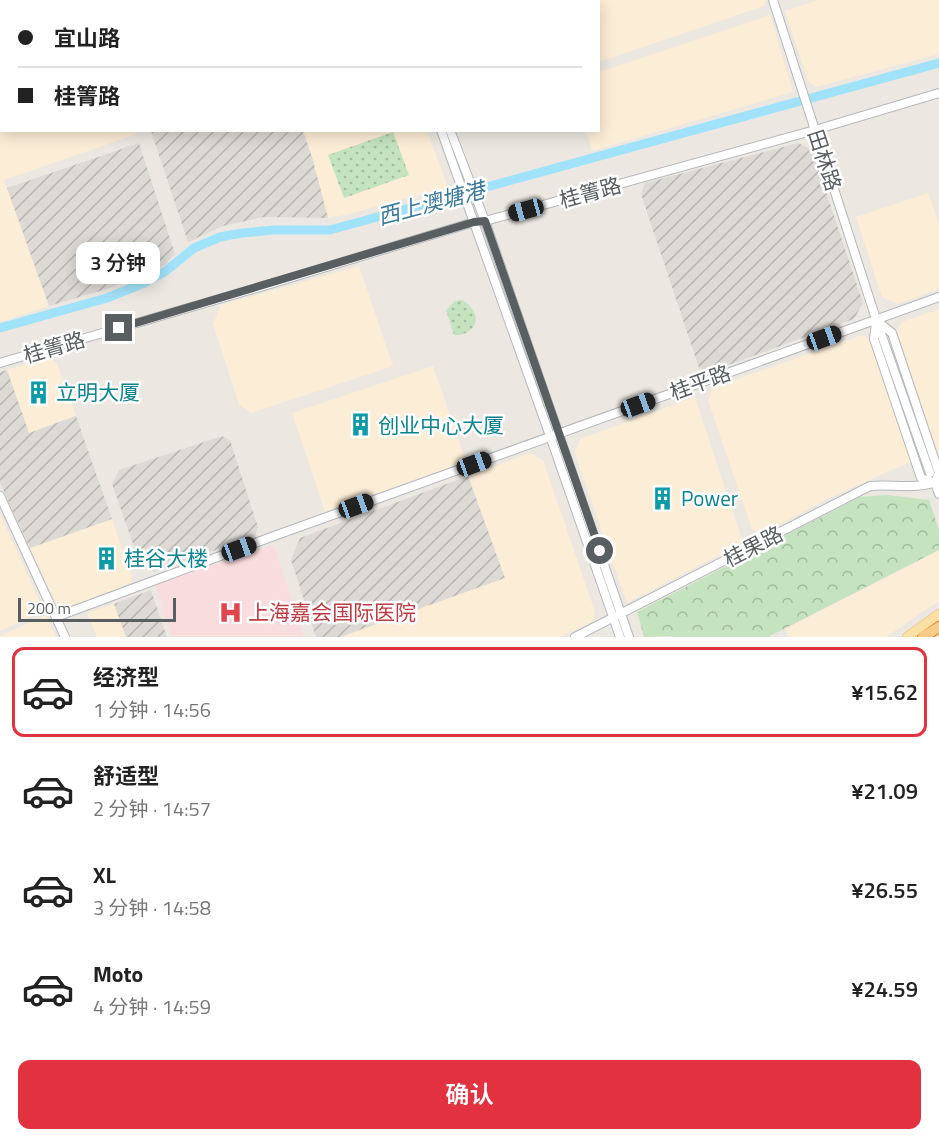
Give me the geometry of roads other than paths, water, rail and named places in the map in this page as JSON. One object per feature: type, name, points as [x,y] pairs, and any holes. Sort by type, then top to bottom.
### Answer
[{"type":"highway","points":[[923,637],[939,627]]},
{"type":"main road","points":[[907,637],[939,614]]},
{"type":"street","name":"田林路","points":[[773,0],[876,319],[930,473]]},
{"type":"street","name":"桂箐路","points":[[0,363],[474,222],[485,221],[815,130],[939,93]]},
{"type":"street","points":[[442,132],[555,434]]},
{"type":"street","points":[[451,132],[485,221],[617,615],[629,637]]},
{"type":"street","name":"桂平路","points":[[56,616],[939,297]]},
{"type":"street","name":"田林路","points":[[876,319],[892,333],[939,473],[937,482],[939,494]]},
{"type":"street","name":"田林路","points":[[876,319],[874,339],[921,478],[937,482]]},
{"type":"street","name":"桂果路","points":[[575,637],[870,486],[915,486],[937,482]]},
{"type":"street","points":[[0,496],[65,637]]},
{"type":"street","points":[[617,615],[620,637]]},
{"type":"waterway","name":"西上澳塘港","points":[[0,328],[107,298],[144,283],[166,271],[194,248],[220,237],[274,230],[330,230],[939,63]]},
{"type":"place","name":"立明大厦","points":[[38,392]]},
{"type":"place","name":"创业中心大厦","points":[[360,425]]},
{"type":"place","name":"Power","points":[[663,498]]},
{"type":"place","name":"桂谷大楼","points":[[106,558]]},
{"type":"place","name":"上海嘉会国际医院","points":[[230,612]]}]
